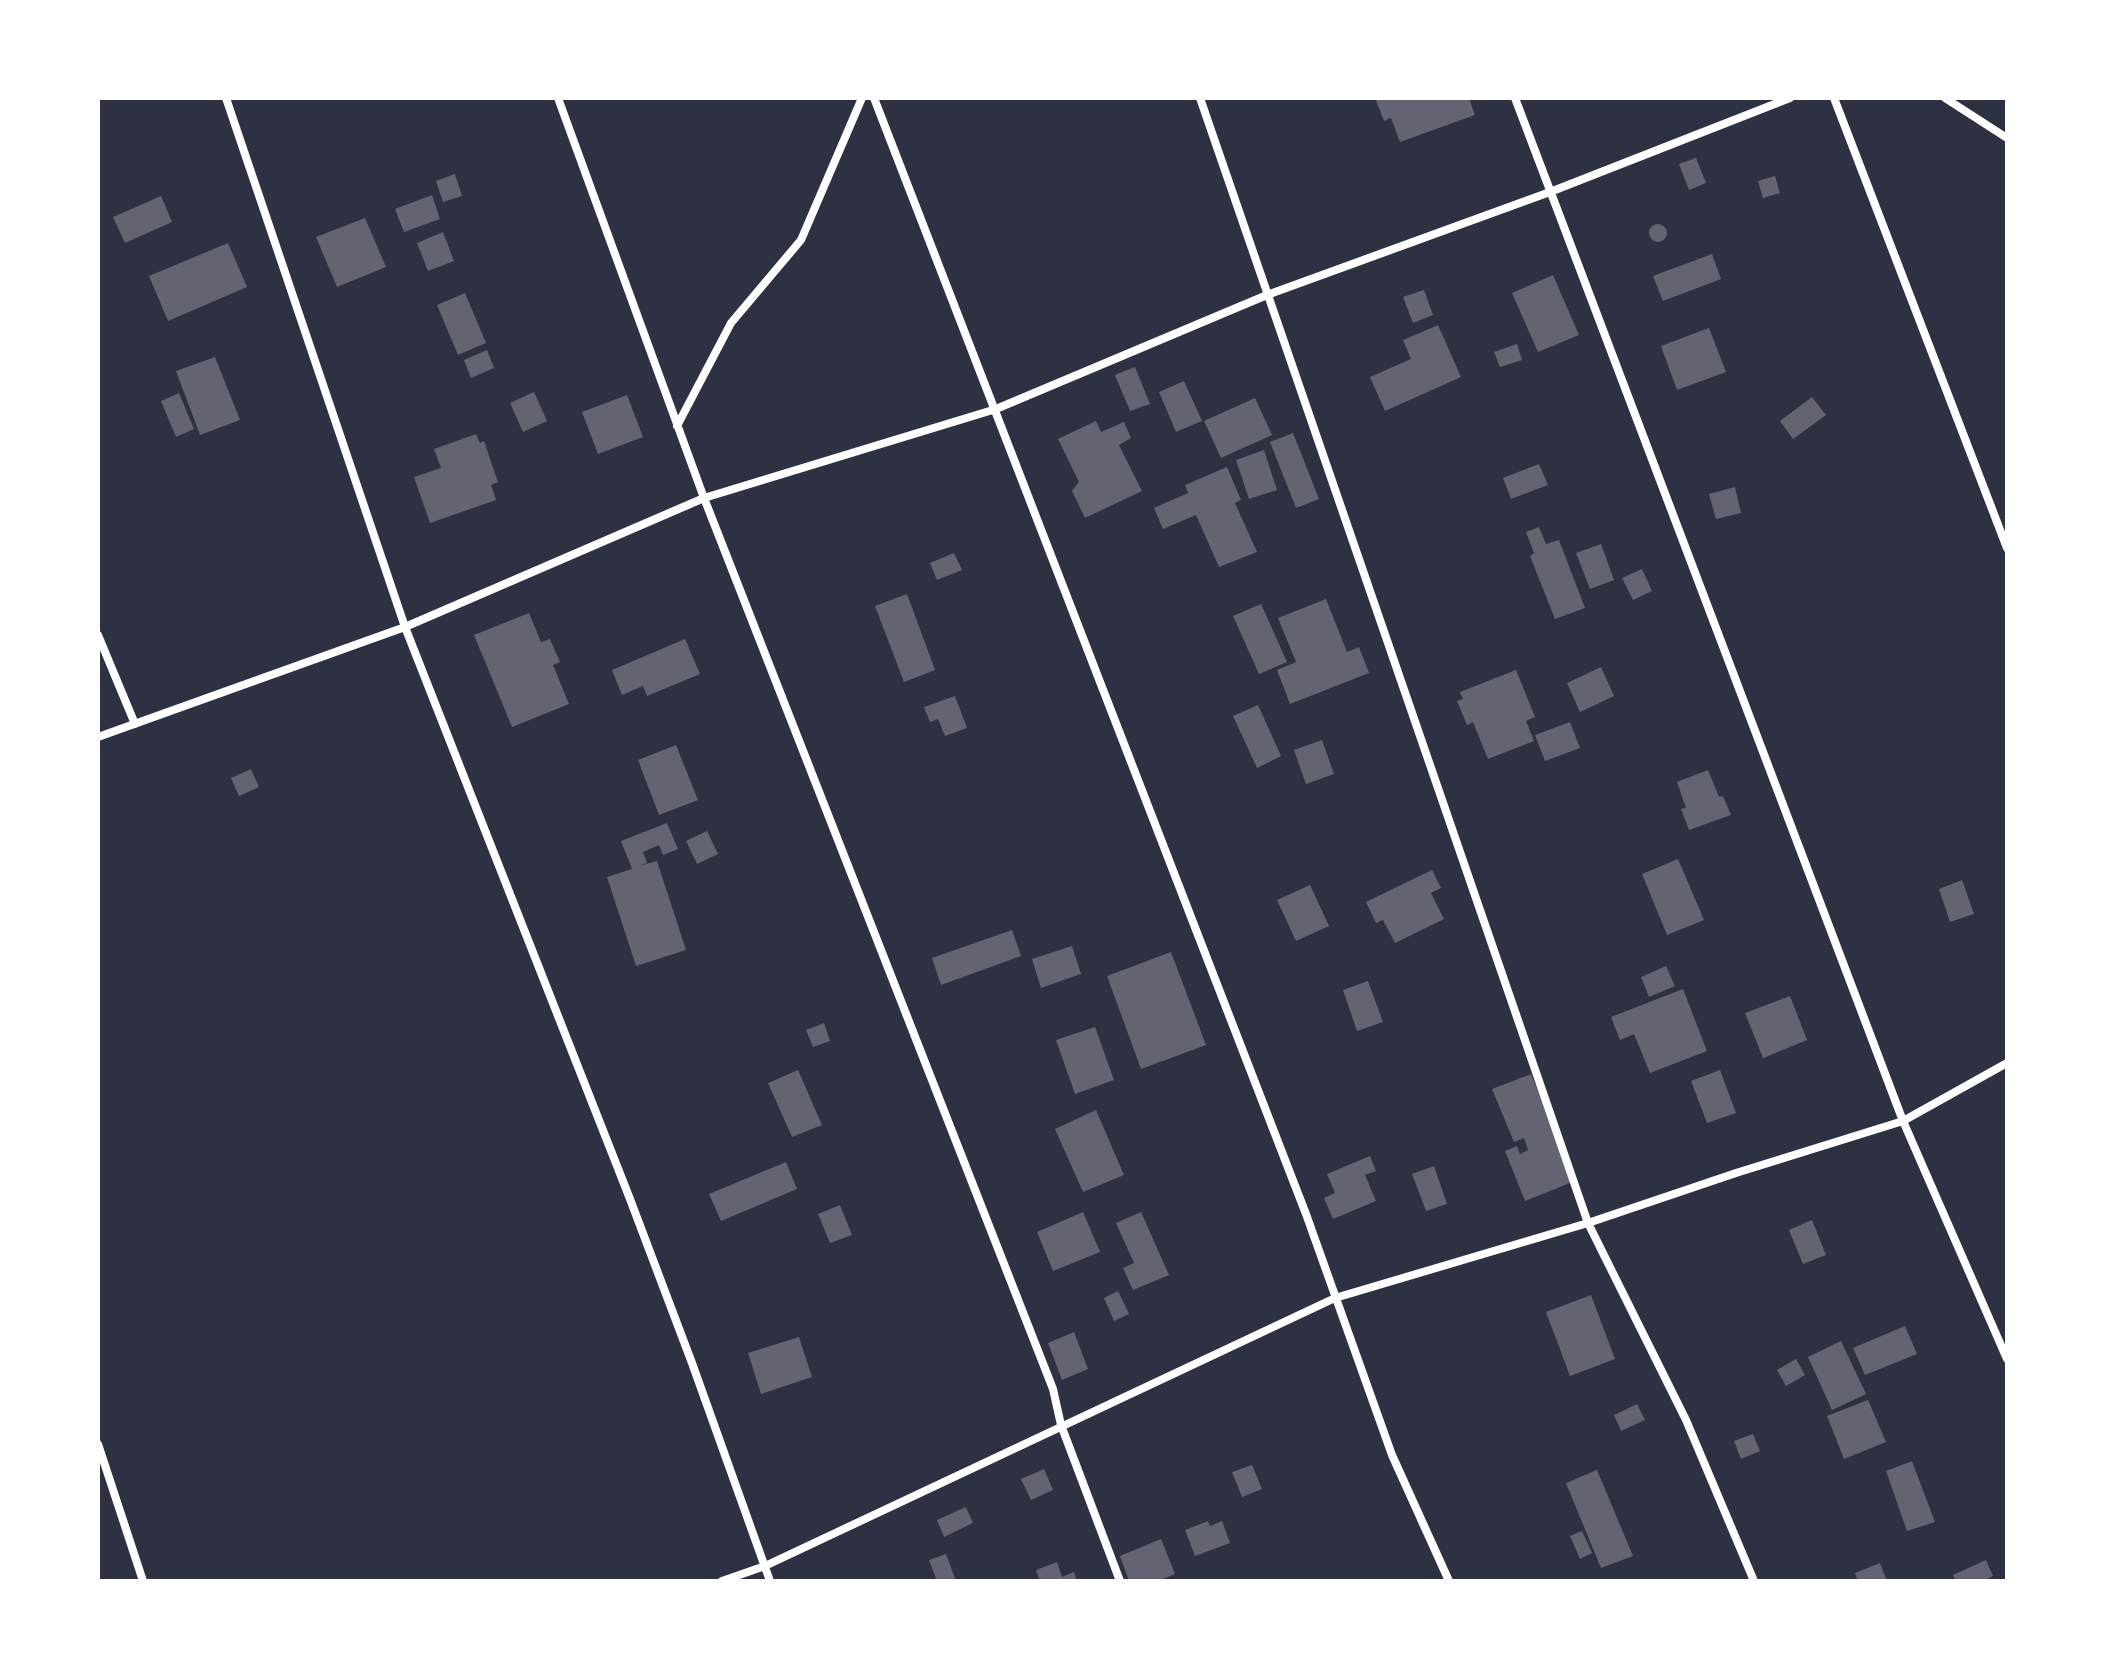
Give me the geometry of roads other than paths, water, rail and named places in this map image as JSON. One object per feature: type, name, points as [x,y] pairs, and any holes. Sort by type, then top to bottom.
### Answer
[{"type":"street","points":[[226,98],[405,627],[630,1199],[770,1581]]},
{"type":"street","points":[[558,98],[704,498],[1053,1389],[1061,1425],[1120,1581]]},
{"type":"street","points":[[677,426],[731,323],[801,240],[862,98]]},
{"type":"street","points":[[874,98],[1306,1214],[1392,1455],[1449,1581]]},
{"type":"street","points":[[1200,98],[1588,1223],[1686,1420],[1754,1581]]},
{"type":"street","points":[[1515,98],[1903,1121],[2007,1359]]},
{"type":"street","points":[[98,737],[405,627],[704,498],[996,409],[1267,295],[1550,192],[1790,98]]},
{"type":"street","points":[[1834,98],[2007,548]]},
{"type":"street","points":[[1945,98],[2007,138]]},
{"type":"street","points":[[98,635],[135,724]]},
{"type":"street","points":[[722,1581],[765,1566],[1335,1298],[1588,1223],[1903,1121],[2007,1063]]},
{"type":"street","points":[[98,1444],[143,1581]]}]
